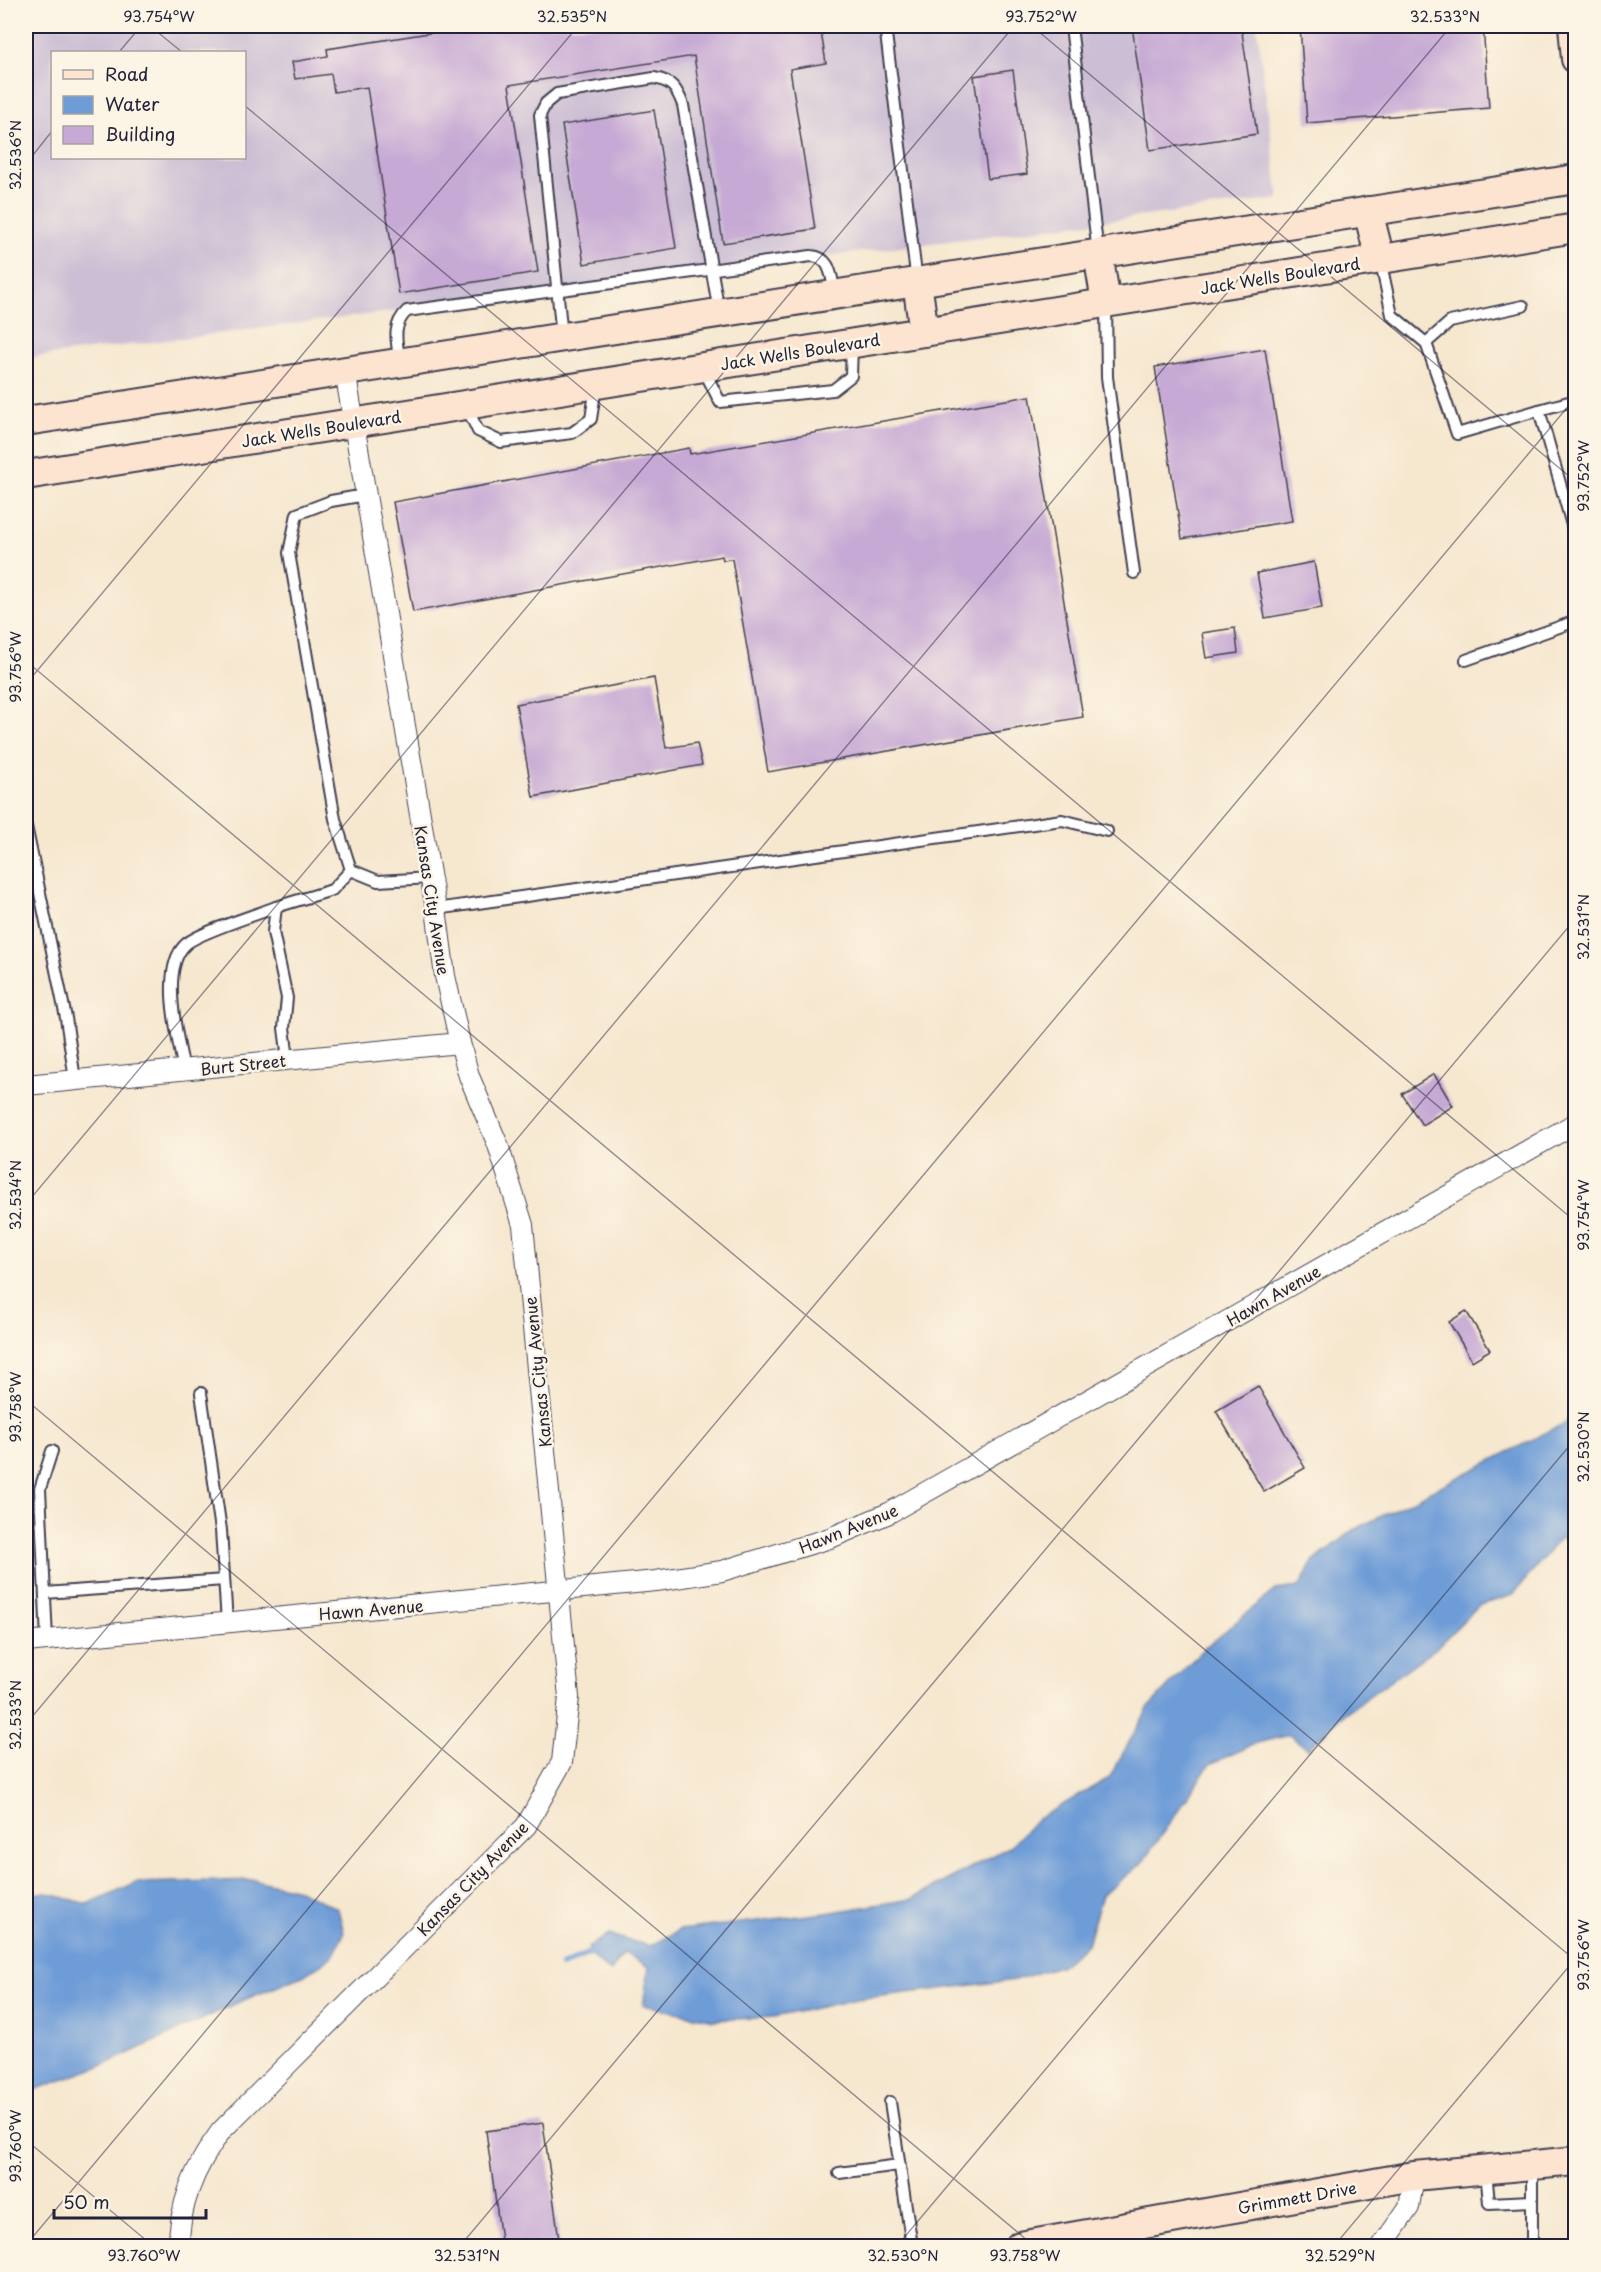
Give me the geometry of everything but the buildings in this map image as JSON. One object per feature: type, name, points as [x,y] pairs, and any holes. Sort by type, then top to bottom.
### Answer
[{"type":"street","points":[[1573,26],[1575,59]]},
{"type":"street","points":[[26,421],[1575,179]]},
{"type":"street","points":[[1368,212],[1380,259]]},
{"type":"street","name":"Jack Wells Boulevard","points":[[26,475],[1575,228]]},
{"type":"street","points":[[1098,254],[1106,302]]},
{"type":"street","points":[[917,282],[924,332]]},
{"type":"street","name":"Kansas City Avenue","points":[[179,2247],[182,2211],[188,2190],[207,2149],[221,2131],[526,1826],[562,1762],[569,1697],[561,1591],[523,1225],[498,1145],[469,1076],[445,976],[431,878],[345,371]]},
{"type":"street","name":"Burt Street","points":[[26,1085],[460,1043]]},
{"type":"street","name":"Hawn Avenue","points":[[26,1642],[561,1591],[722,1571],[830,1539],[889,1513],[1575,1123]]},
{"type":"street","name":"Grimmett Drive","points":[[1020,2247],[1414,2176],[1575,2161]]},
{"type":"street","points":[[1382,2247],[1409,2207],[1414,2176]]},
{"type":"lane","points":[[885,26],[917,282]]},
{"type":"lane","points":[[1071,26],[1098,254]]},
{"type":"lane","points":[[562,337],[540,115],[546,103],[557,94],[654,78],[667,80],[677,89],[683,105],[719,313]]},
{"type":"lane","points":[[400,362],[395,333],[399,319],[407,311],[558,293],[817,256],[829,265],[835,295]]},
{"type":"lane","points":[[1380,259],[1392,315],[1426,343],[1457,434],[1575,400]]},
{"type":"lane","points":[[1106,302],[1107,377],[1134,573]]},
{"type":"lane","points":[[1426,343],[1450,322],[1523,306]]},
{"type":"lane","points":[[703,367],[720,402],[833,390],[851,376],[852,343]]},
{"type":"lane","points":[[465,405],[478,430],[501,442],[572,433],[591,419],[597,384]]},
{"type":"lane","points":[[1539,410],[1575,539]]},
{"type":"lane","points":[[351,870],[335,819],[290,553],[297,514],[331,501],[365,495]]},
{"type":"lane","points":[[1466,660],[1575,621]]},
{"type":"lane","points":[[436,909],[1062,820],[1107,831]]},
{"type":"lane","points":[[26,826],[66,1018],[75,1080]]},
{"type":"lane","points":[[351,870],[378,881],[431,878]]},
{"type":"lane","points":[[184,1070],[171,980],[177,959],[186,944],[276,908],[332,890],[351,870]]},
{"type":"lane","points":[[276,908],[273,932],[287,998],[284,1028],[288,1059]]},
{"type":"lane","points":[[201,1393],[221,1530],[227,1623]]},
{"type":"lane","points":[[47,1640],[40,1490],[52,1451]]},
{"type":"lane","points":[[45,1593],[224,1580]]},
{"type":"lane","points":[[890,2102],[912,2247]]},
{"type":"lane","points":[[1532,2164],[1532,2247]]},
{"type":"lane","points":[[839,2173],[900,2165]]},
{"type":"lane","points":[[1486,2168],[1490,2203],[1532,2201]]},
{"type":"shaded area","points":[[26,26],[1257,26],[1279,199],[27,358]]},
{"type":"water","points":[[1575,1418],[1575,1536],[1559,1539],[1513,1595],[1478,1606],[1435,1649],[1345,1713],[1308,1749],[1289,1735],[1257,1743],[1210,1764],[1142,1863],[1102,1895],[1087,1944],[1062,1965],[1015,1980],[857,1999],[774,2017],[713,2020],[643,2005],[649,1967],[624,1953],[611,1972],[593,1958],[588,1947],[609,1935],[650,1946],[679,1930],[826,1913],[912,1899],[1011,1846],[1036,1820],[1109,1778],[1149,1707],[1202,1650],[1275,1590],[1299,1587],[1313,1562],[1354,1530]]},
{"type":"water","points":[[255,1880],[299,1890],[338,1909],[344,1933],[334,1955],[303,1976],[241,2001],[109,2063],[26,2093],[26,1893],[47,1893],[87,1904],[135,1883]]},
{"type":"waterway","points":[[561,1966],[596,1950]]}]
